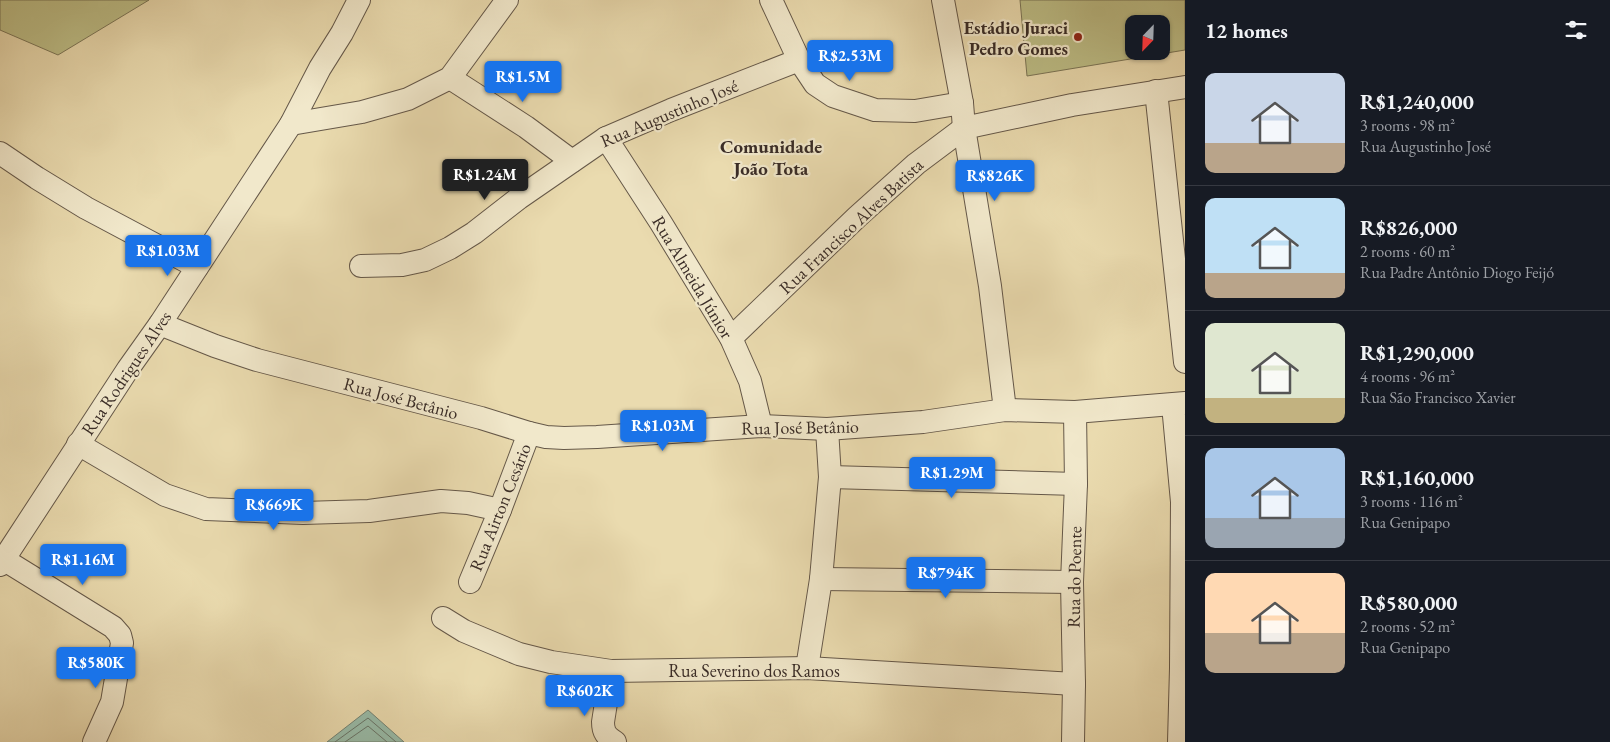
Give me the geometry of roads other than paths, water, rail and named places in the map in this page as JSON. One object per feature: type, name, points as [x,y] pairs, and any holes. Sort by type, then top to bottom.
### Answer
[{"type":"street","name":"Rua Rodrigues Alves","points":[[4,550],[160,324],[291,124],[320,68],[360,0]]},
{"type":"street","points":[[291,124],[353,114],[408,99],[450,78],[507,0]]},
{"type":"street","points":[[772,0],[799,60],[815,84],[833,96],[875,110],[915,111],[962,103]]},
{"type":"street","points":[[943,0],[962,103],[964,128],[990,286],[1005,410]]},
{"type":"street","name":"Rua Augustinho José","points":[[361,266],[402,265],[425,260],[450,248],[474,233],[606,138],[671,110],[799,60]]},
{"type":"street","points":[[450,78],[526,127],[572,161]]},
{"type":"street","name":"Rua Francisco Alves Batista","points":[[731,338],[879,197],[916,164],[964,128],[1072,105],[1185,87]]},
{"type":"street","points":[[1156,91],[1185,362]]},
{"type":"street","name":"Rua Almeida Júnior","points":[[606,138],[661,223],[731,338],[750,381],[761,426]]},
{"type":"street","points":[[0,153],[36,178],[86,208],[196,267]]},
{"type":"street","name":"Rua José Betânio","points":[[160,324],[257,360],[481,418],[546,437],[596,437],[761,426],[827,429],[923,422],[1005,410],[1075,412],[1179,404]]},
{"type":"street","points":[[1179,404],[1183,501],[1179,742]]},
{"type":"street","name":"Rua do Poente","points":[[1073,742],[1072,582],[1076,484],[1075,412]]},
{"type":"street","points":[[807,668],[821,579],[830,477],[827,429]]},
{"type":"street","name":"Rua Airton Cesário","points":[[470,582],[530,433]]},
{"type":"street","points":[[78,444],[165,495],[206,509],[303,514],[369,511],[441,501],[468,503],[500,510]]},
{"type":"street","points":[[830,477],[1076,484]]},
{"type":"street","points":[[4,550],[113,627],[120,635],[122,643],[112,702],[94,742]]},
{"type":"street","points":[[821,579],[1072,582]]},
{"type":"street","name":"Rua Severino dos Ramos","points":[[443,618],[464,631],[519,654],[551,662],[611,671],[807,668],[1074,684]]},
{"type":"street","points":[[611,671],[603,728],[605,734],[615,742]]},
{"type":"water","points":[[368,710],[404,742],[327,742]]},
{"type":"place","name":"Estádio Juraci Pedro Gomes","points":[[1078,37]]},
{"type":"district","name":"Comunidade João Tota","points":[[771,157]]}]
